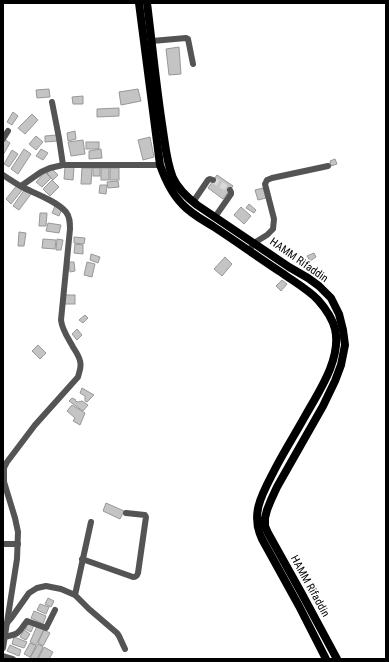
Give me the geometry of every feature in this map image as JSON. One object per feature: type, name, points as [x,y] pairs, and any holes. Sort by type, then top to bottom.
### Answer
[{"type":"main road","name":"HAMM Rifaddin","points":[[139,3],[160,110],[168,164],[173,178],[193,202],[319,286],[331,298],[339,314],[345,345],[341,365],[323,406],[277,487],[265,518],[268,534],[337,659]]},
{"type":"main road","name":"HAMM Rifaddin","points":[[147,3],[152,41],[151,64],[160,165],[172,192],[182,205],[317,298],[330,314],[335,331],[335,347],[324,384],[262,493],[257,511],[256,524],[258,533],[299,606],[326,659]]},
{"type":"street","points":[[152,41],[188,39],[193,64]]},
{"type":"street","points":[[52,102],[63,164]]},
{"type":"street","points":[[3,139],[8,131]]},
{"type":"street","points":[[22,186],[41,172],[63,164],[160,165]]},
{"type":"street","points":[[249,251],[254,243],[267,235],[273,229],[274,219],[265,184],[267,180],[328,166]]},
{"type":"street","points":[[3,175],[61,207],[68,215],[70,220],[70,229],[62,326],[81,362],[78,377],[35,425],[4,468],[6,496],[18,532],[18,544],[3,648]]},
{"type":"street","points":[[193,202],[208,180],[213,180]]},
{"type":"street","points":[[215,217],[231,194],[230,190]]},
{"type":"street","points":[[82,559],[133,577],[137,575],[146,517],[145,515],[126,512]]},
{"type":"street","points":[[75,595],[91,522]]},
{"type":"street","points":[[3,544],[18,544]]},
{"type":"street","points":[[7,623],[29,593],[37,588],[50,586],[75,595],[117,633],[125,649]]},
{"type":"street","points":[[4,637],[17,634],[28,621],[46,628],[55,610]]},
{"type":"street","points":[[3,656],[13,659]]},
{"type":"building","points":[[179,47],[181,74],[169,75],[166,49]]},
{"type":"building","points":[[49,89],[50,97],[37,98],[36,90]]},
{"type":"building","points":[[138,89],[141,101],[121,105],[119,92]]},
{"type":"building","points":[[83,96],[83,104],[73,104],[72,97]]},
{"type":"building","points":[[119,108],[119,116],[97,117],[97,109]]},
{"type":"building","points":[[13,112],[18,116],[12,125],[7,122]]},
{"type":"building","points":[[32,114],[38,120],[25,134],[18,128]]},
{"type":"building","points":[[75,131],[76,139],[68,141],[67,133]]},
{"type":"building","points":[[57,135],[57,141],[45,142],[45,136]]},
{"type":"building","points":[[36,136],[43,142],[36,150],[29,144]]},
{"type":"building","points":[[150,137],[154,157],[143,160],[138,140]]},
{"type":"building","points":[[4,139],[10,143],[3,155],[3,140]]},
{"type":"building","points":[[83,140],[85,154],[71,156],[68,142]]},
{"type":"building","points":[[86,142],[99,142],[99,149],[86,149]]},
{"type":"building","points":[[24,149],[31,154],[18,174],[11,169]]},
{"type":"building","points":[[41,149],[48,153],[43,160],[36,156]]},
{"type":"building","points":[[101,149],[102,158],[89,159],[89,151]]},
{"type":"building","points":[[12,150],[18,154],[9,167],[4,164]]},
{"type":"building","points":[[335,159],[337,164],[331,166],[330,161]]},
{"type":"building","points":[[65,167],[74,167],[73,180],[64,179]]},
{"type":"building","points":[[82,168],[92,168],[91,184],[81,184]]},
{"type":"building","points":[[93,168],[100,168],[100,176],[93,176]]},
{"type":"building","points":[[101,168],[109,168],[109,180],[101,180]]},
{"type":"building","points":[[110,168],[119,168],[119,180],[110,180]]},
{"type":"building","points":[[52,169],[58,175],[53,180],[47,173]]},
{"type":"building","points":[[45,172],[51,178],[42,187],[36,182]]},
{"type":"building","points":[[217,175],[233,186],[223,199],[208,188]]},
{"type":"building","points":[[52,180],[59,187],[50,196],[43,189]]},
{"type":"building","points":[[118,181],[119,187],[108,188],[107,182]]},
{"type":"building","points":[[18,184],[23,189],[11,204],[6,199]]},
{"type":"building","points":[[100,185],[107,185],[106,194],[99,193]]},
{"type":"building","points":[[263,188],[266,198],[258,200],[255,190]]},
{"type":"building","points":[[25,189],[31,194],[19,210],[13,206]]},
{"type":"building","points":[[249,204],[256,210],[254,213],[246,208]]},
{"type":"building","points":[[55,206],[62,209],[59,216],[52,213]]},
{"type":"building","points":[[241,207],[251,216],[244,224],[234,215]]},
{"type":"building","points":[[40,213],[47,213],[46,226],[39,226]]},
{"type":"building","points":[[48,223],[61,225],[59,233],[46,231]]},
{"type":"building","points":[[19,232],[26,233],[24,246],[18,246]]},
{"type":"building","points":[[74,237],[85,238],[84,244],[74,243]]},
{"type":"building","points":[[43,239],[56,240],[55,249],[42,248]]},
{"type":"building","points":[[57,239],[63,240],[61,250],[56,250]]},
{"type":"building","points":[[75,244],[83,245],[83,254],[74,253]]},
{"type":"building","points":[[314,253],[316,257],[310,261],[307,256]]},
{"type":"building","points":[[91,254],[100,257],[98,263],[90,260]]},
{"type":"building","points":[[225,257],[232,264],[222,276],[214,269]]},
{"type":"building","points":[[69,262],[74,262],[75,271],[70,272]]},
{"type":"building","points":[[87,262],[95,264],[92,277],[84,275]]},
{"type":"building","points":[[282,280],[287,284],[281,291],[276,286]]},
{"type":"building","points":[[65,295],[75,295],[75,304],[65,304]]},
{"type":"building","points":[[85,315],[88,318],[83,323],[79,320]]},
{"type":"building","points":[[77,329],[82,335],[77,340],[72,334]]},
{"type":"building","points":[[38,345],[46,353],[40,359],[32,351]]},
{"type":"building","points":[[82,388],[94,395],[87,402],[85,401],[85,396],[80,393]]},
{"type":"building","points":[[72,398],[76,400],[75,401],[82,401],[88,405],[83,411],[69,401]]},
{"type":"building","points":[[72,405],[85,413],[80,425],[73,421],[75,418],[67,411]]},
{"type":"building","points":[[106,503],[124,511],[120,519],[103,511]]},
{"type":"building","points":[[48,598],[54,601],[51,607],[45,604]]},
{"type":"building","points":[[40,604],[49,607],[46,614],[37,610]]},
{"type":"building","points":[[34,611],[46,616],[43,624],[31,618]]},
{"type":"building","points":[[29,622],[34,625],[31,632],[25,629]]},
{"type":"building","points":[[37,626],[44,629],[36,645],[30,642]]},
{"type":"building","points":[[24,630],[30,634],[26,640],[20,637]]},
{"type":"building","points":[[44,630],[50,633],[43,646],[38,643]]},
{"type":"building","points":[[14,637],[27,642],[24,648],[12,644]]},
{"type":"building","points":[[30,643],[36,646],[30,657],[24,654]]},
{"type":"building","points":[[38,644],[43,647],[37,659],[32,659],[30,658]]},
{"type":"building","points":[[10,645],[21,650],[19,656],[7,651]]},
{"type":"building","points":[[44,647],[53,652],[49,659],[38,659]]},
{"type":"tunnel","points":[[213,180],[230,190]]}]
